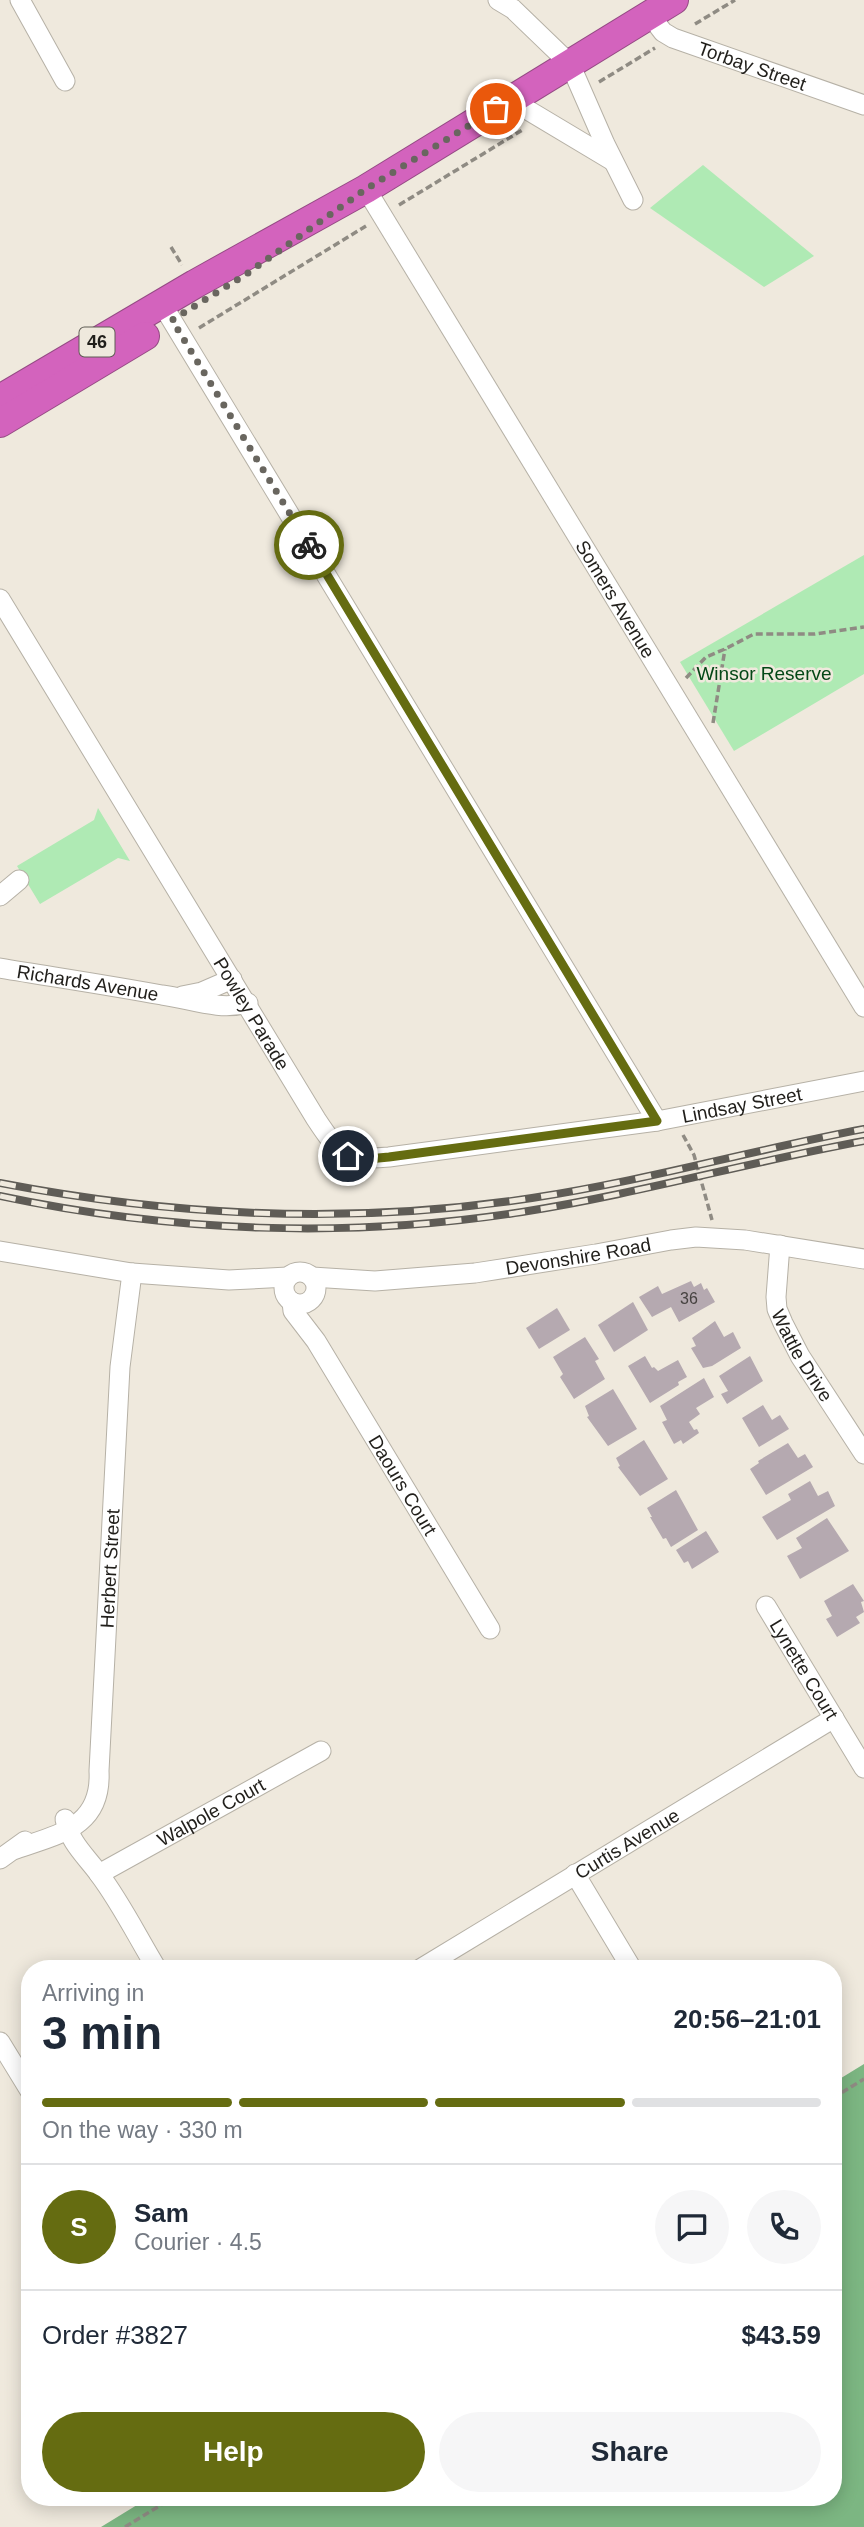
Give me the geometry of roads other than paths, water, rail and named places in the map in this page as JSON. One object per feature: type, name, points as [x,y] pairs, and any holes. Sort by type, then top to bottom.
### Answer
[{"type":"highway","name":"46","points":[[0,399],[167,312],[245,275],[366,189],[674,0]]},
{"type":"highway","name":"46","points":[[0,423],[167,312]]},
{"type":"street","points":[[20,0],[65,81]]},
{"type":"street","points":[[498,0],[513,9],[570,64],[633,200]]},
{"type":"street","name":"Torbay Street","points":[[650,15],[663,32],[673,38],[864,105]]},
{"type":"street","points":[[511,100],[614,162]]},
{"type":"street","name":"Somers Avenue","points":[[366,189],[864,1007]]},
{"type":"street","points":[[167,312],[666,1119]]},
{"type":"street","name":"Powley Parade","points":[[0,599],[332,1143],[348,1156],[368,1159],[389,1157],[666,1119]]},
{"type":"street","points":[[0,896],[19,880]]},
{"type":"street","name":"Richards Avenue","points":[[0,968],[178,997],[211,1006],[248,1003]]},
{"type":"street","name":"Richards Avenue","points":[[178,997],[202,992],[232,979]]},
{"type":"street","name":"Lindsay Street","points":[[827,1087],[864,1066]]},
{"type":"street","name":"Lindsay Street","points":[[666,1119],[864,1081]]},
{"type":"street","name":"Devonshire Road","points":[[312,1278],[375,1280],[475,1273],[671,1240],[718,1237],[864,1259]]},
{"type":"street","name":"Wattle Drive","points":[[780,1245],[776,1297],[780,1316],[796,1349],[864,1454]]},
{"type":"street","points":[[0,1251],[125,1272],[229,1280],[288,1277],[300,1272],[312,1278],[316,1287],[300,1300]]},
{"type":"street","name":"Herbert Street","points":[[69,1825],[99,1771],[125,1272]]},
{"type":"street","points":[[288,1277],[284,1290],[300,1300]]},
{"type":"street","points":[[229,1280],[300,1300]]},
{"type":"street","name":"Devonshire Road","points":[[300,1300],[375,1280]]},
{"type":"street","name":"Daours Court","points":[[300,1300],[309,1316],[316,1341],[490,1629]]},
{"type":"street","name":"Lynette Court","points":[[766,1606],[864,1768]]},
{"type":"street","name":"Curtis Avenue","points":[[436,1960],[834,1718]]},
{"type":"street","name":"Walpole Court","points":[[99,1874],[321,1751]]},
{"type":"street","points":[[8,1854],[37,1830],[69,1825],[81,1854],[99,1874],[152,1960]]},
{"type":"street","points":[[575,1874],[627,1960]]},
{"type":"street","points":[[0,2042],[21,2076]]},
{"type":"railway","points":[[0,1183],[66,1195],[199,1210],[332,1214],[399,1212],[465,1207],[574,1191],[864,1129]]},
{"type":"railway","points":[[0,1196],[64,1208],[194,1224],[260,1228],[391,1226],[457,1221],[565,1205],[864,1141]]},
{"type":"park label","name":"Winsor Reserve","points":[[764,673]]}]
